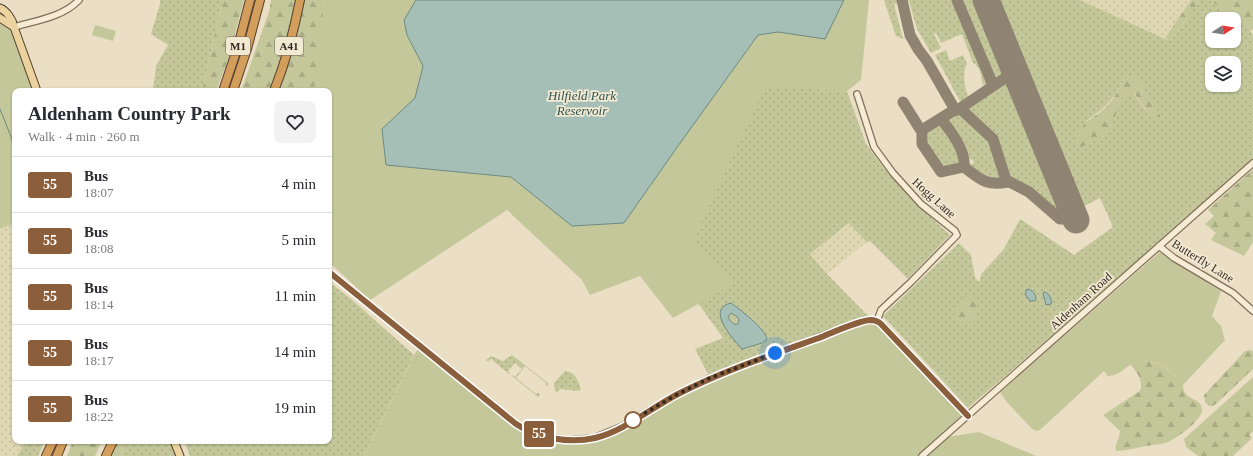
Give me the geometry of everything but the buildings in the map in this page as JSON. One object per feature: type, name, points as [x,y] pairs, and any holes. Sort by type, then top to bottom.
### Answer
[{"type":"highway","name":"M1","points":[[224,88],[238,46],[250,0]]},
{"type":"highway","name":"M1","points":[[234,88],[247,49],[260,0]]},
{"type":"highway","name":"A41","points":[[275,88],[282,71],[292,36],[300,0]]},
{"type":"highway","points":[[46,456],[52,444]]},
{"type":"highway","points":[[57,456],[62,444]]},
{"type":"highway","points":[[106,456],[112,444]]},
{"type":"main road","points":[[1,14],[14,27],[37,88]]},
{"type":"main road","points":[[175,444],[180,456]]},
{"type":"street","points":[[14,27],[64,11],[79,0]]},
{"type":"street","name":"Hogg Lane","points":[[857,94],[874,147],[893,173],[921,204],[955,231],[957,235],[881,310],[876,321]]},
{"type":"street","name":"Aldenham Road","points":[[922,456],[1253,163]]},
{"type":"street","name":"Butterfly Lane","points":[[1159,246],[1170,255],[1233,293],[1253,311]]},
{"type":"street","points":[[332,274],[516,424],[534,433],[559,439],[590,439],[604,435],[623,426],[676,395],[716,375],[868,320],[876,321],[885,328],[968,416]]},
{"type":"shaded area","points":[[1080,0],[1191,0],[1165,38]]},
{"type":"shaded area","points":[[12,223],[12,444],[24,444],[17,456],[0,456],[0,229]]},
{"type":"shaded area","points":[[850,223],[867,242],[827,274],[810,254]]},
{"type":"green space","points":[[160,0],[224,0],[220,11],[203,88],[153,88],[156,66],[168,45],[151,34]]},
{"type":"green space","points":[[224,0],[244,0],[227,63],[217,88],[203,88],[220,11]]},
{"type":"green space","points":[[271,0],[298,0],[294,22],[273,88],[242,88],[269,12]]},
{"type":"green space","points":[[304,0],[325,0],[315,88],[279,88],[287,69],[300,23]]},
{"type":"green space","points":[[325,0],[869,0],[861,80],[847,91],[776,87],[764,89],[692,242],[734,284],[673,318],[640,276],[590,295],[582,280],[507,210],[370,300],[332,265],[332,88],[314,88]]},
{"type":"green space","points":[[884,0],[900,0],[900,3],[894,4],[903,39],[896,36]]},
{"type":"green space","points":[[904,0],[976,0],[1004,68],[1003,75],[987,86],[983,85],[978,67],[973,63],[962,34],[941,43],[936,33],[934,34],[941,48],[931,53],[917,29],[909,1]]},
{"type":"green space","points":[[996,0],[1080,0],[1170,41],[1200,0],[1210,0],[1225,12],[1205,12],[1205,48],[1241,48],[1241,25],[1253,34],[1253,158],[1083,309],[968,408],[883,316],[959,243],[971,255],[975,278],[979,282],[982,273],[1004,249],[1020,219],[1074,255],[1113,227],[1100,198],[1084,206],[1080,206]],"holes":[[[1125,78],[1155,122],[1133,93],[1123,95],[1118,107],[1085,122],[1098,113],[1113,98]]]},
{"type":"green space","points":[[1191,0],[1200,0],[1170,41],[1165,38]]},
{"type":"green space","points":[[1210,0],[1253,0],[1253,29],[1250,32],[1241,25],[1241,12],[1225,12]]},
{"type":"green space","points":[[0,21],[12,30],[34,88],[12,88],[12,223],[0,229]]},
{"type":"green space","points":[[95,25],[116,31],[113,41],[92,35]]},
{"type":"green space","points":[[758,35],[799,88],[847,91],[866,144],[884,168],[910,198],[950,235],[908,279],[870,241],[867,242],[849,223],[810,254],[827,274],[869,317],[791,343],[708,374],[695,349],[723,338],[698,303],[733,283],[692,242],[760,96]],"holes":[[[731,303],[757,325],[767,339],[751,347],[742,349],[724,327]]]},
{"type":"green space","points":[[946,50],[950,61],[963,55],[967,64],[965,67],[965,81],[966,91],[969,98],[961,103],[935,55]]},
{"type":"green space","points":[[1132,76],[1139,80],[1162,119],[1155,122],[1134,93],[1123,95],[1111,127],[1101,137],[1078,149],[1077,135],[1080,130],[1088,121],[1107,106],[1125,78]]},
{"type":"green space","points":[[1008,81],[1011,84],[1063,212],[1060,217],[1028,189],[1009,179],[994,137],[964,109],[1003,82]]},
{"type":"green space","points":[[958,113],[962,113],[992,142],[1003,179],[1002,181],[982,177],[966,164],[973,164],[974,161],[967,157],[955,132],[945,121]]},
{"type":"green space","points":[[942,124],[951,134],[962,160],[961,162],[943,168],[927,145],[928,133]]},
{"type":"green space","points":[[1253,169],[1253,242],[1244,256],[1211,240],[1216,233],[1205,224],[1214,216],[1208,210]]},
{"type":"green space","points":[[1160,252],[1221,291],[1212,316],[1221,326],[1225,340],[1183,385],[1165,367],[1151,361],[1135,363],[1111,376],[1108,376],[1104,371],[1040,430],[1037,431],[1032,429],[1006,401],[1000,392]]},
{"type":"green space","points":[[332,284],[350,298],[414,355],[364,456],[190,456],[185,444],[332,444]]},
{"type":"green space","points":[[966,294],[972,294],[978,303],[977,317],[974,322],[959,322],[956,319],[954,311],[956,305]]},
{"type":"green space","points":[[731,313],[739,319],[738,324],[734,324],[729,319],[728,317]]},
{"type":"green space","points":[[865,324],[879,326],[963,414],[917,456],[364,456],[418,348],[504,418],[521,430],[537,438],[563,442],[593,440],[670,400],[727,373]]},
{"type":"green space","points":[[1251,350],[1253,352],[1253,369],[1217,403],[1213,406],[1209,406],[1205,402],[1204,395],[1245,351]]},
{"type":"green space","points":[[512,355],[549,384],[547,386],[545,384],[546,383],[525,366],[516,378],[536,394],[538,393],[540,395],[538,397],[512,376],[515,377],[522,369],[515,363],[508,371],[510,373],[509,374],[491,359],[488,362],[486,360],[491,356],[503,361]]},
{"type":"green space","points":[[1144,360],[1161,365],[1175,376],[1183,385],[1186,394],[1199,402],[1202,409],[1201,413],[1194,424],[1169,441],[1162,444],[1116,451],[1120,431],[1103,415],[1140,391],[1141,384],[1138,374],[1131,365],[1137,361]]},
{"type":"green space","points":[[565,371],[568,371],[576,377],[581,389],[579,391],[559,389],[558,392],[555,391],[554,383]]},
{"type":"green space","points":[[1253,377],[1253,431],[1249,435],[1252,438],[1233,456],[1198,456],[1186,447],[1184,439]]},
{"type":"green space","points":[[979,432],[1036,456],[927,456],[948,437]]},
{"type":"green space","points":[[24,444],[44,444],[38,456],[17,456]]},
{"type":"green space","points":[[72,444],[101,444],[95,456],[67,456]]},
{"type":"green space","points":[[116,444],[126,444],[121,456],[110,456]]},
{"type":"green space","points":[[126,444],[171,444],[175,456],[121,456]]},
{"type":"water","name":"Hilfield Park Reservoir","points":[[416,0],[844,0],[825,39],[778,32],[758,35],[624,223],[572,226],[511,177],[386,165],[382,129],[415,98],[423,66],[407,35],[404,20]]},
{"type":"water","points":[[1027,289],[1034,293],[1036,300],[1030,301],[1025,294]]},
{"type":"water","points":[[1045,292],[1050,297],[1051,304],[1046,305],[1043,293]]},
{"type":"water","points":[[731,303],[762,330],[767,339],[762,343],[742,349],[723,324],[720,311],[724,306]],"holes":[[[731,313],[739,319],[738,324],[732,323],[728,317]]]},
{"type":"waterway","points":[[0,109],[12,139]]},
{"type":"taxiway","points":[[902,0],[910,35],[918,49],[927,61],[954,108],[964,112],[993,139],[1006,180],[1029,192],[1060,219],[1070,216],[1072,209]]},
{"type":"taxiway","points":[[957,0],[993,85]]},
{"type":"taxiway","points":[[1008,76],[1012,69],[1011,61]]},
{"type":"taxiway","points":[[922,130],[951,112],[959,109],[1008,76],[1014,76],[1019,80]]},
{"type":"taxiway","points":[[903,102],[922,130],[922,144],[941,172],[964,167],[984,181],[994,183],[1008,182]]},
{"type":"taxiway","points":[[941,119],[953,135],[963,154],[964,167]]},
{"type":"runway","points":[[986,0],[1076,220]]},
{"type":"bus line","name":"55","points":[[332,274],[516,424],[534,433],[559,439],[570,440],[594,438],[604,435],[710,378],[868,320],[876,321],[881,324],[968,416]]},
{"type":"route","points":[[633,420],[676,395],[710,378],[775,353]]}]
